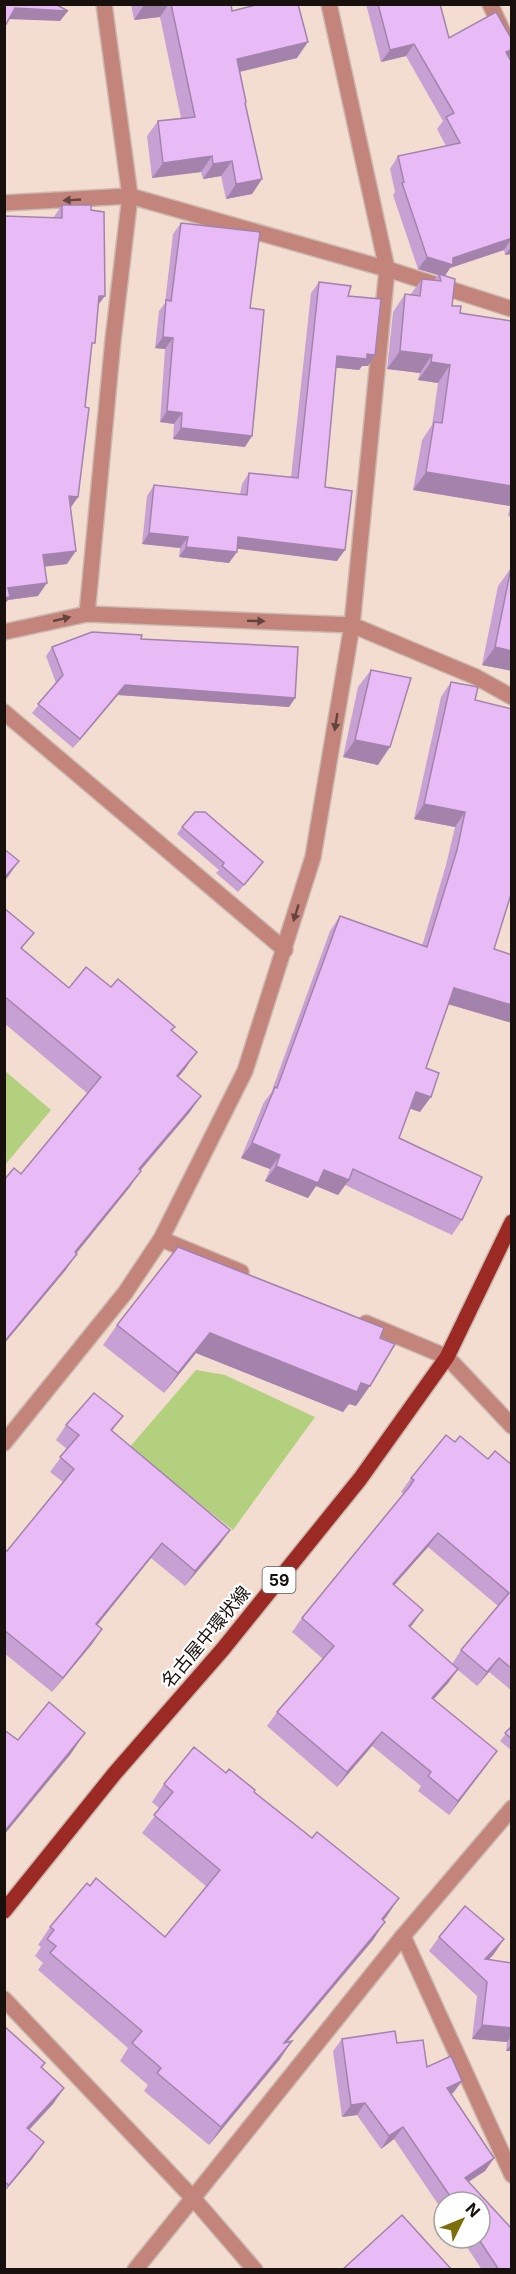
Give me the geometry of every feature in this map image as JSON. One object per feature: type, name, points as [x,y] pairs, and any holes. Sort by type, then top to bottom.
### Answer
[{"type":"main road","name":"名古屋中環状線","points":[[4,1911],[115,1773],[223,1649],[360,1479],[447,1357],[512,1222]]},
{"type":"street","points":[[87,614],[113,340],[130,196],[104,4]]},
{"type":"street","points":[[4,1443],[125,1293],[161,1239],[245,1071],[313,857],[352,625],[387,269],[329,4]]},
{"type":"street","points":[[490,4],[512,51]]},
{"type":"street","points":[[4,203],[130,196],[387,269],[512,309]]},
{"type":"street","points":[[4,632],[87,614],[352,625],[476,677],[512,697]]},
{"type":"street","points":[[4,712],[285,950]]},
{"type":"street","points":[[161,1239],[260,1280]]},
{"type":"street","points":[[348,1316],[447,1357],[512,1426]]},
{"type":"street","points":[[135,2270],[404,1936],[512,1808]]},
{"type":"street","points":[[404,1936],[512,2175]]},
{"type":"street","points":[[4,1999],[193,2198],[255,2270]]},
{"type":"green space","points":[[5,1071],[51,1110],[5,1165]]},
{"type":"green space","points":[[196,1370],[225,1375],[315,1417],[233,1530],[129,1448]]},
{"type":"building","points":[[4,4],[55,4],[68,11],[15,8],[4,28]]},
{"type":"building","points":[[171,4],[231,4],[232,11],[260,4],[298,4],[308,42],[237,59],[262,179],[236,184],[232,161],[213,164],[212,156],[163,163],[158,121],[195,117]]},
{"type":"building","points":[[378,4],[440,4],[449,38],[496,12],[512,40],[512,49],[506,52],[512,63],[512,238],[453,258],[453,265],[427,257],[402,183],[404,182],[398,156],[460,143],[446,117],[454,113],[414,44],[390,50]]},
{"type":"building","points":[[62,205],[91,205],[91,210],[104,212],[105,296],[99,296],[95,343],[92,343],[85,407],[89,408],[78,497],[69,496],[76,551],[43,555],[47,583],[8,588],[10,597],[4,598],[4,216],[62,218]]},
{"type":"building","points":[[181,223],[260,232],[250,308],[264,310],[252,436],[181,428],[182,413],[167,411],[173,338],[163,337],[166,300],[171,301]]},
{"type":"building","points":[[439,274],[455,279],[452,306],[461,306],[460,313],[512,321],[512,486],[426,472],[434,422],[442,423],[450,365],[431,362],[432,355],[400,351],[405,294],[420,296],[422,279],[441,281]]},
{"type":"building","points":[[319,282],[351,286],[348,296],[381,299],[375,355],[367,354],[367,359],[337,356],[325,487],[352,491],[345,550],[238,537],[237,552],[186,547],[188,537],[149,533],[154,485],[247,495],[249,473],[298,478]]},
{"type":"building","points":[[512,568],[512,651],[495,647]]},
{"type":"building","points":[[92,632],[142,635],[141,639],[298,647],[295,698],[125,685],[80,739],[38,704],[63,675],[52,647]]},
{"type":"building","points":[[371,670],[411,678],[390,747],[355,740]]},
{"type":"building","points":[[451,682],[478,687],[475,700],[512,709],[512,891],[494,949],[512,955],[512,1005],[454,988],[426,1068],[439,1073],[431,1097],[416,1092],[399,1138],[482,1177],[462,1220],[353,1169],[349,1180],[324,1170],[318,1183],[276,1166],[280,1155],[252,1143],[275,1087],[277,1088],[340,916],[427,947],[457,850],[465,812],[424,804]]},
{"type":"building","points":[[195,812],[205,812],[263,862],[244,885],[222,866],[224,863],[182,827]]},
{"type":"building","points":[[4,849],[19,861],[4,878]]},
{"type":"building","points":[[4,908],[34,933],[21,948],[69,988],[86,967],[111,987],[118,979],[175,1027],[171,1030],[197,1052],[177,1076],[201,1096],[139,1169],[141,1171],[75,1252],[77,1254],[4,1342],[4,1180],[14,1168],[21,1174],[101,1077],[4,996]]},
{"type":"building","points":[[178,1247],[384,1328],[380,1338],[395,1344],[370,1386],[361,1383],[357,1392],[210,1333],[178,1373],[117,1325]]},
{"type":"building","points":[[94,1393],[123,1416],[111,1430],[230,1530],[195,1571],[162,1543],[96,1624],[102,1629],[63,1678],[4,1630],[4,1549],[7,1551],[74,1469],[60,1457],[79,1435],[66,1425]]},
{"type":"building","points":[[446,1435],[455,1442],[460,1436],[488,1459],[495,1451],[512,1465],[512,1669],[499,1658],[487,1672],[461,1650],[509,1593],[438,1533],[393,1584],[423,1610],[409,1626],[458,1669],[432,1698],[497,1751],[458,1801],[428,1776],[431,1772],[382,1732],[347,1772],[277,1712],[334,1646],[302,1618],[410,1486],[414,1480],[411,1478]]},
{"type":"building","points":[[49,1702],[85,1733],[4,1832],[4,1730],[18,1740]]},
{"type":"building","points":[[512,1726],[512,1739],[505,1733]]},
{"type":"building","points":[[194,1747],[226,1773],[229,1769],[312,1838],[317,1832],[399,1898],[382,1919],[385,1922],[284,2043],[292,2041],[221,2127],[157,2073],[161,2068],[132,2043],[142,2031],[50,1953],[56,1946],[47,1939],[54,1930],[50,1927],[87,1883],[90,1886],[96,1878],[165,1937],[220,1870],[154,1815],[173,1792],[164,1784]]},
{"type":"building","points":[[465,1906],[504,1939],[485,1959],[512,1963],[512,2028],[482,2025],[487,1982],[439,1937]]},
{"type":"building","points":[[4,2026],[45,2063],[41,2067],[64,2088],[27,2128],[44,2142],[9,2185],[4,2182]]},
{"type":"building","points":[[395,2031],[397,2043],[423,2040],[427,2067],[451,2056],[462,2081],[447,2088],[494,2158],[465,2178],[476,2190],[446,2190],[403,2127],[389,2136],[365,2103],[351,2105],[342,2039]]},
{"type":"building","points":[[492,2207],[512,2229],[512,2270],[499,2270],[486,2250],[492,2250]]},
{"type":"building","points":[[402,2215],[452,2270],[342,2270]]}]
